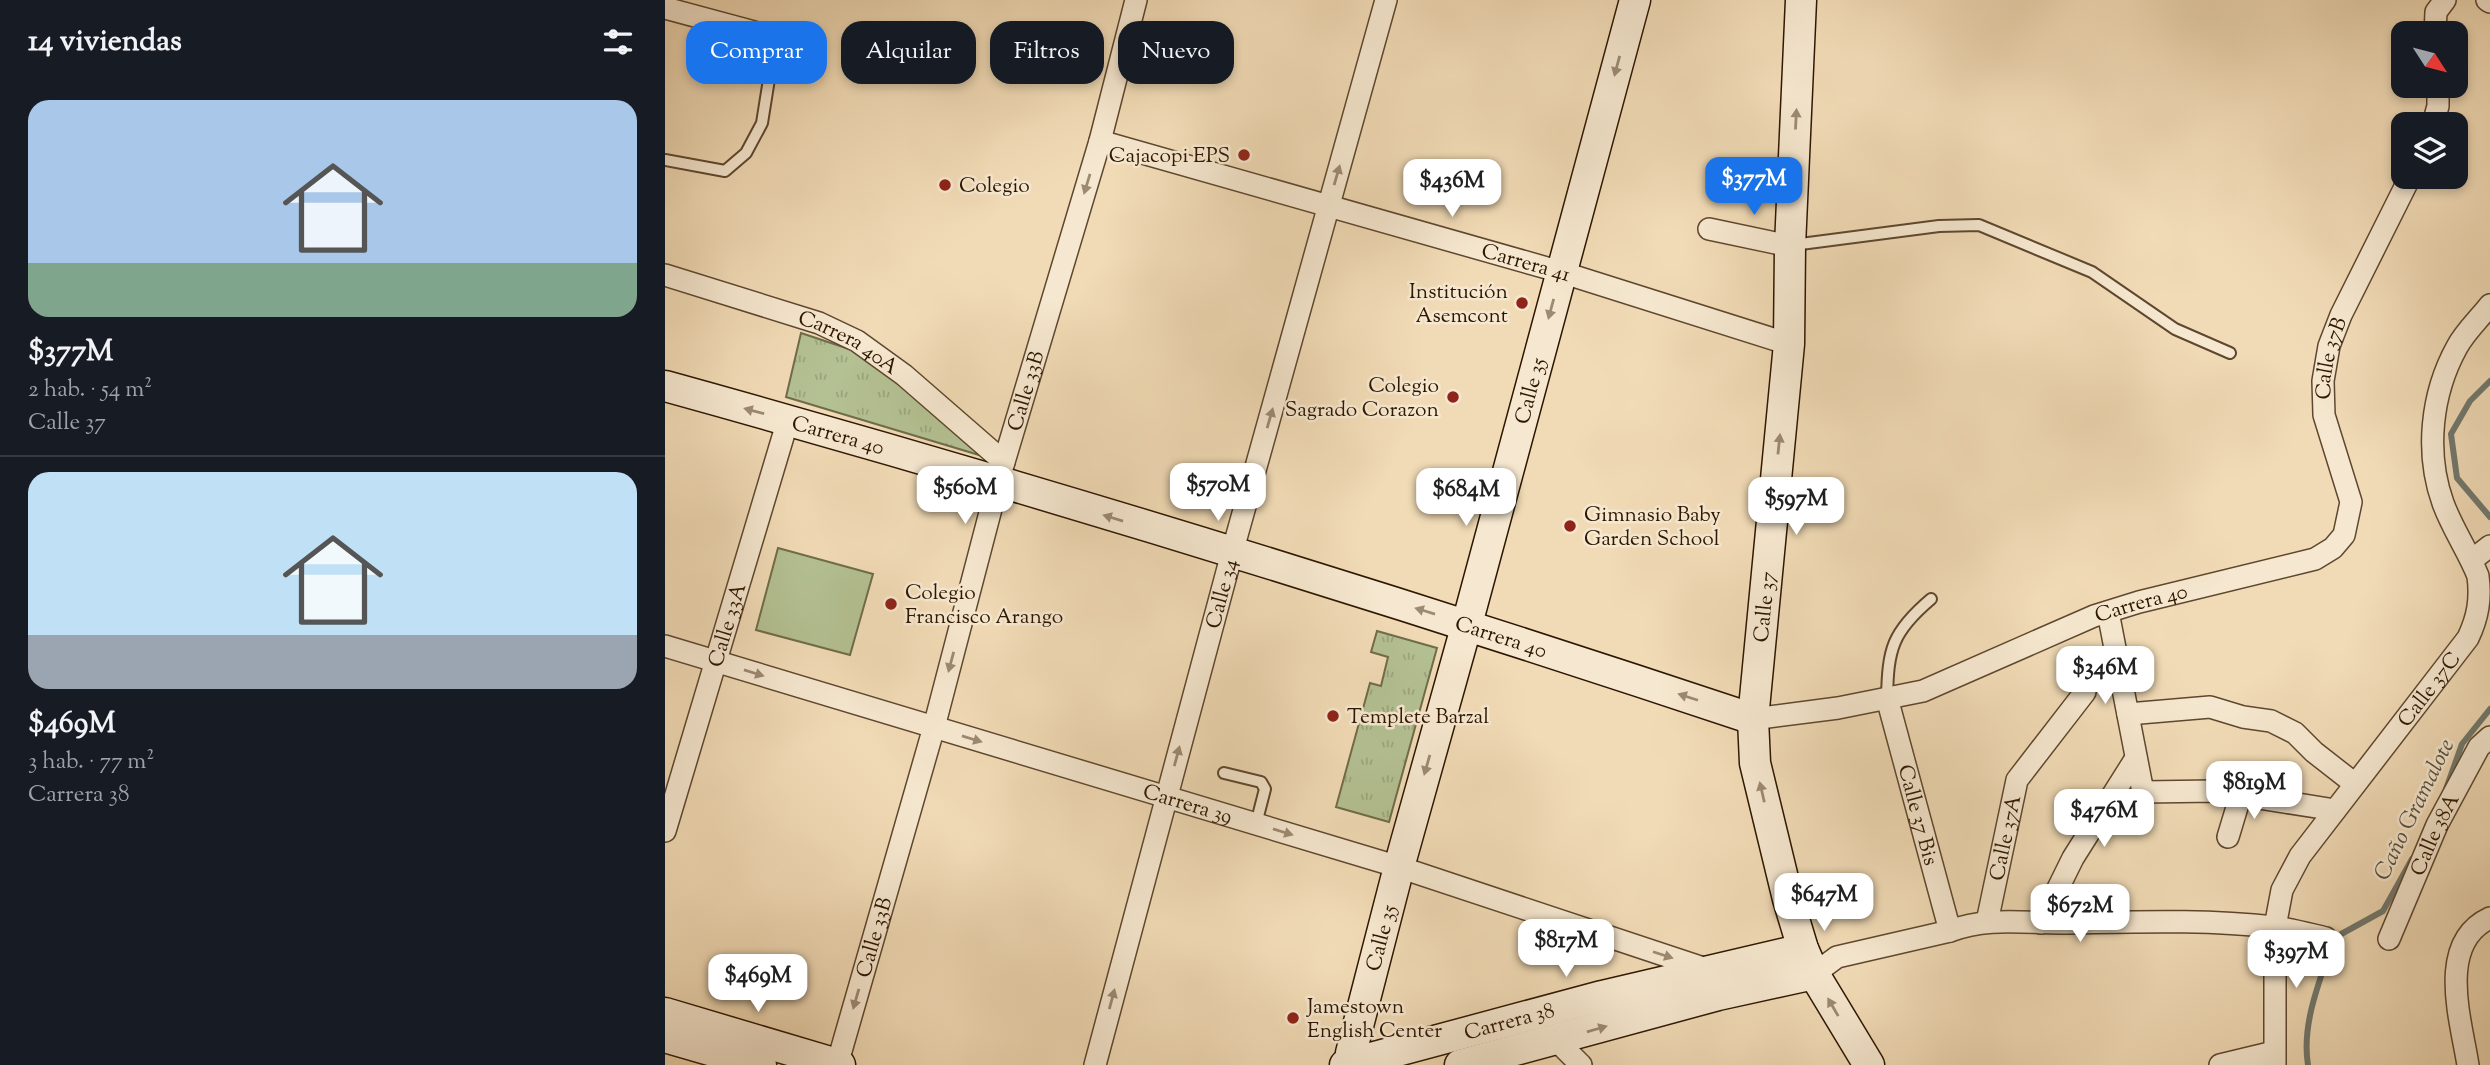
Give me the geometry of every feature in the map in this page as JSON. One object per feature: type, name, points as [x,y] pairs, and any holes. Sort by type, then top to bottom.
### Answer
[{"type":"street","name":"Calle 33B","points":[[838,1065],[934,727],[1001,472],[1100,141],[1136,0]]},
{"type":"street","name":"Calle 34","points":[[1095,1065],[1232,554],[1386,0]]},
{"type":"street","name":"Calle 35","points":[[1349,1064],[1399,867],[1635,0]]},
{"type":"street","name":"Calle 37","points":[[1801,0],[1790,246],[1789,344],[1753,719],[1755,763],[1788,899],[1868,1065]]},
{"type":"street","points":[[2436,21],[2436,12],[2445,0]]},
{"type":"street","points":[[665,8],[713,21]]},
{"type":"street","name":"Carrera 41","points":[[1100,141],[1561,272],[1789,344]]},
{"type":"street","name":"Calle 37B","points":[[2333,548],[2344,535],[2351,502],[2324,415],[2323,381],[2329,346],[2341,315],[2404,189]]},
{"type":"street","points":[[1709,229],[1790,246]]},
{"type":"street","name":"Carrera 40A","points":[[665,275],[819,323],[857,341],[904,375],[1001,472]]},
{"type":"street","name":"Calle 37C","points":[[2274,1058],[2275,927],[2282,890],[2300,856],[2468,638],[2478,614],[2478,576],[2444,505],[2437,484],[2432,440],[2434,418],[2446,370],[2458,345],[2490,305]]},
{"type":"street","name":"Carrera 40","points":[[665,386],[788,420],[1001,472],[1232,554],[1467,624],[1753,719],[1838,708],[1923,691],[2108,612],[2315,559],[2333,548]]},
{"type":"street","name":"Calle 33A","points":[[665,831],[788,420]]},
{"type":"street","points":[[2472,560],[2490,546]]},
{"type":"street","points":[[2108,612],[2143,792],[2215,790],[2335,810]]},
{"type":"street","name":"Carrera 39","points":[[665,646],[1399,867],[1714,982]]},
{"type":"street","name":"Calle 37A","points":[[1987,922],[2017,780],[2085,692]]},
{"type":"street","name":"Calle 37 Bis","points":[[1887,698],[1950,931]]},
{"type":"street","points":[[2128,715],[2210,707],[2242,717],[2271,721],[2295,733],[2355,785]]},
{"type":"street","name":"Calle 38A","points":[[2389,939],[2437,825],[2479,747],[2490,737]]},
{"type":"street","points":[[2041,923],[2073,859],[2136,758]]},
{"type":"street","points":[[2228,836],[2241,794]]},
{"type":"street","points":[[2468,1065],[2455,971],[2458,958],[2471,933],[2480,922],[2490,918]]},
{"type":"street","name":"Carrera 38","points":[[1349,1064],[1602,996],[1714,982],[1950,931],[1968,924],[2005,920],[2041,923],[2195,922],[2275,927],[2326,938]]},
{"type":"street","name":"Carrera 38","points":[[1460,1065],[1556,1040],[1714,982]]},
{"type":"street","points":[[665,1013],[838,1065]]},
{"type":"street","points":[[665,1037],[761,1065]]},
{"type":"street","points":[[1556,1040],[1581,1065]]},
{"type":"street","points":[[2220,1065],[2274,1058]]},
{"type":"lane","points":[[665,160],[725,171],[746,153],[762,123],[768,84]]},
{"type":"lane","points":[[1790,246],[1939,226],[1979,225],[2092,272],[2175,329],[2229,353]]},
{"type":"lane","points":[[1887,698],[1888,660],[1899,632],[1913,614],[1931,599]]},
{"type":"lane","points":[[1224,773],[1261,782],[1263,785],[1265,789],[1256,824]]},
{"type":"green space","points":[[801,333],[864,354],[989,458],[786,397]]},
{"type":"green space","points":[[778,548],[873,574],[850,655],[756,630]]},
{"type":"green space","points":[[1377,631],[1437,648],[1389,822],[1336,807],[1370,683],[1381,686],[1388,657],[1371,652]]},
{"type":"waterway","name":"Caño Gramalote","points":[[2490,381],[2470,401],[2451,434],[2457,478],[2490,517]]},
{"type":"waterway","name":"Caño Gramalote","points":[[2446,789],[2462,744],[2490,709]]},
{"type":"waterway","name":"Caño Gramalote","points":[[2308,1065],[2307,1033],[2310,1017],[2334,938],[2383,911],[2412,859]]},
{"type":"place","name":"Cajacopi EPS","points":[[1244,155]]},
{"type":"place","name":"Colegio","points":[[945,185]]},
{"type":"place","name":"Institución Asemcont","points":[[1522,303]]},
{"type":"place","name":"Colegio Sagrado Corazon","points":[[1453,397]]},
{"type":"place","name":"Gimnasio Baby Garden School","points":[[1570,526]]},
{"type":"place","name":"Colegio Francisco Arango","points":[[891,604]]},
{"type":"place","name":"Templete Barzal","points":[[1333,716]]},
{"type":"place","name":"Jamestown English Center","points":[[1293,1018]]}]
